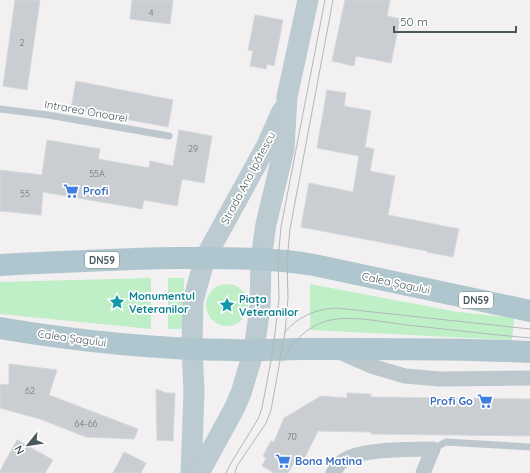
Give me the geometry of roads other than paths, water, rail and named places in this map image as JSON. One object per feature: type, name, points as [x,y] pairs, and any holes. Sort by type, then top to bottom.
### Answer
[{"type":"main road","name":"DN59","points":[[0,265],[96,260],[205,258],[262,259]]},
{"type":"main road","name":"Calea Șagului","points":[[262,259],[314,265],[530,311]]},
{"type":"main road","name":"Calea Șagului","points":[[0,328],[94,341],[192,349]]},
{"type":"main road","points":[[192,349],[481,349],[530,352]]},
{"type":"street","name":"Strada Ana Ipătescu","points":[[262,259],[266,224],[284,149],[287,97],[308,0]]},
{"type":"street","name":"Strada Ana Ipătescu","points":[[205,258],[267,145],[287,97]]},
{"type":"street","points":[[191,473],[194,392],[192,349],[194,301],[205,258]]},
{"type":"street","points":[[199,473],[239,398],[254,350],[260,307],[262,259]]},
{"type":"street","points":[[332,349],[371,366],[405,376],[440,378],[530,378]]},
{"type":"street","points":[[333,473],[342,461],[354,455],[383,451],[433,449],[423,473]]},
{"type":"lane","name":"Intrarea Onoarei","points":[[0,109],[48,115],[169,136]]},
{"type":"lane","points":[[433,449],[446,442],[530,447]]},
{"type":"tram line","points":[[226,473],[258,419],[262,408],[273,350],[279,299],[278,260],[281,227],[325,0]]},
{"type":"tram line","points":[[235,473],[237,466],[266,423],[271,410],[285,333],[288,298],[287,261],[290,229],[333,0]]},
{"type":"tram line","points":[[284,333],[295,322],[307,315],[321,310],[336,308],[530,329]]},
{"type":"tram line","points":[[283,361],[290,348],[300,336],[312,327],[334,319],[362,319],[530,338]]},
{"type":"place","name":"Profi","points":[[71,191]]},
{"type":"place","name":"Monumentul Veteranilor","points":[[117,302]]},
{"type":"place","name":"Piața Veteranilor","points":[[227,305]]},
{"type":"place","name":"Profi Go","points":[[485,401]]},
{"type":"place","name":"Bona Matina","points":[[283,461]]}]
